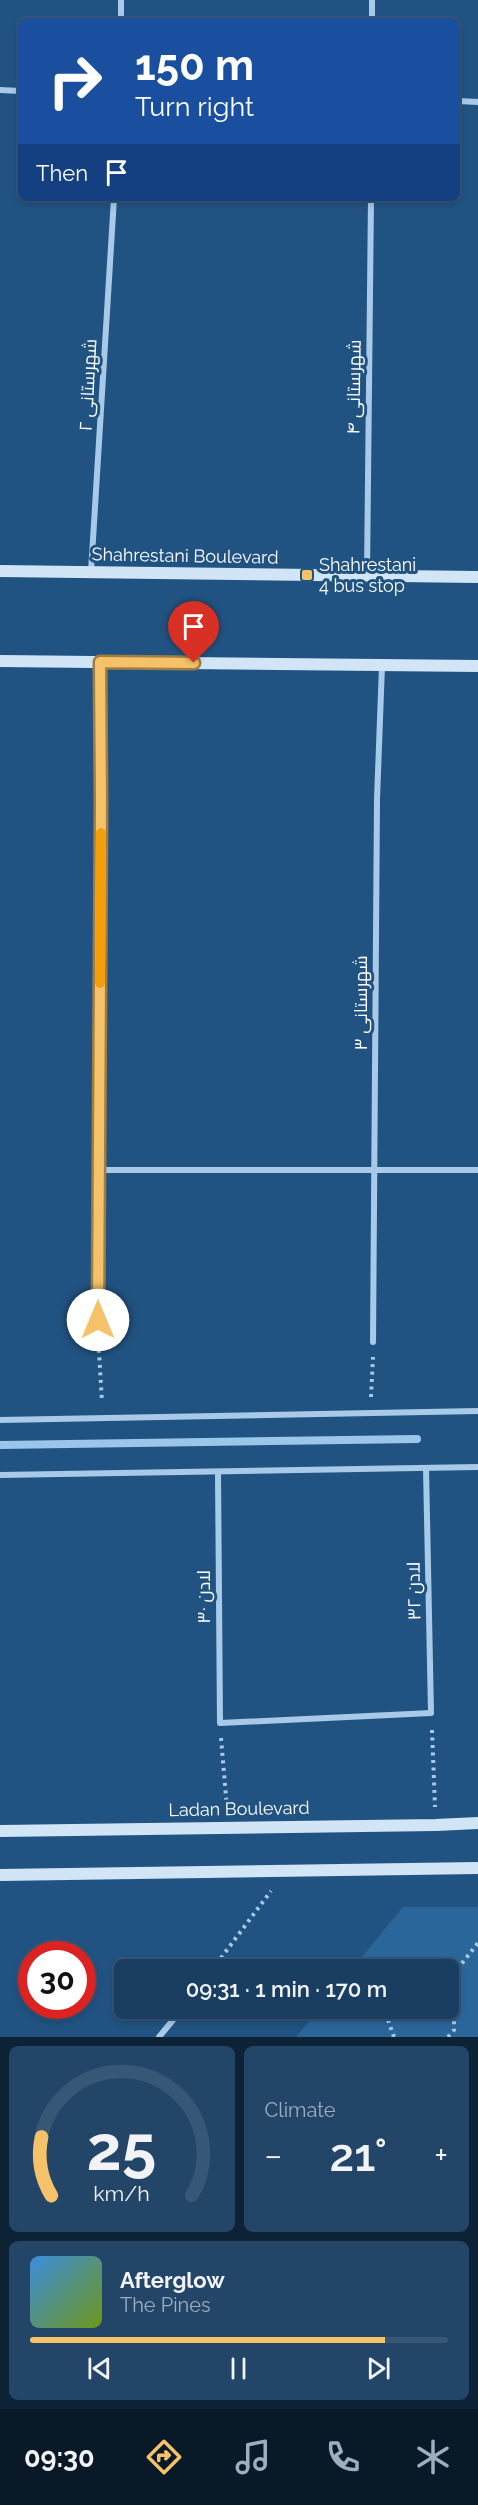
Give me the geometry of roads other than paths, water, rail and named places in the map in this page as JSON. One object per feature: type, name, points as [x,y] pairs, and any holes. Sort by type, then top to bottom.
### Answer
[{"type":"street","points":[[121,0],[121,18]]},
{"type":"street","points":[[372,0],[372,18]]},
{"type":"street","points":[[0,90],[18,91]]},
{"type":"street","points":[[460,101],[478,102]]},
{"type":"street","name":"شهرستانی ۲","points":[[92,573],[114,201]]},
{"type":"street","name":"شهرستانی ۴","points":[[367,576],[371,201]]},
{"type":"street","name":"Shahrestani Boulevard","points":[[0,571],[478,577]]},
{"type":"street","points":[[0,661],[478,666]]},
{"type":"street","points":[[98,1320],[100,662]]},
{"type":"street","name":"شهرستانی ۳","points":[[373,1342],[377,798],[382,665]]},
{"type":"street","points":[[98,1170],[375,1168],[478,1170]]},
{"type":"street","points":[[0,1420],[478,1411]]},
{"type":"street","points":[[0,1475],[478,1467]]},
{"type":"street","name":"لادن ۳۲","points":[[220,1723],[431,1713],[426,1468]]},
{"type":"street","name":"لادن ۳۰","points":[[218,1472],[220,1723]]},
{"type":"street","name":"Ladan Boulevard","points":[[0,1831],[478,1823]]},
{"type":"street","points":[[0,1875],[478,1868]]},
{"type":"street","points":[[159,2037],[174,2020]]},
{"type":"waterway","points":[[0,1445],[417,1439]]},
{"type":"place","name":"Shahrestani 4 bus stop","points":[[307,575]]}]
